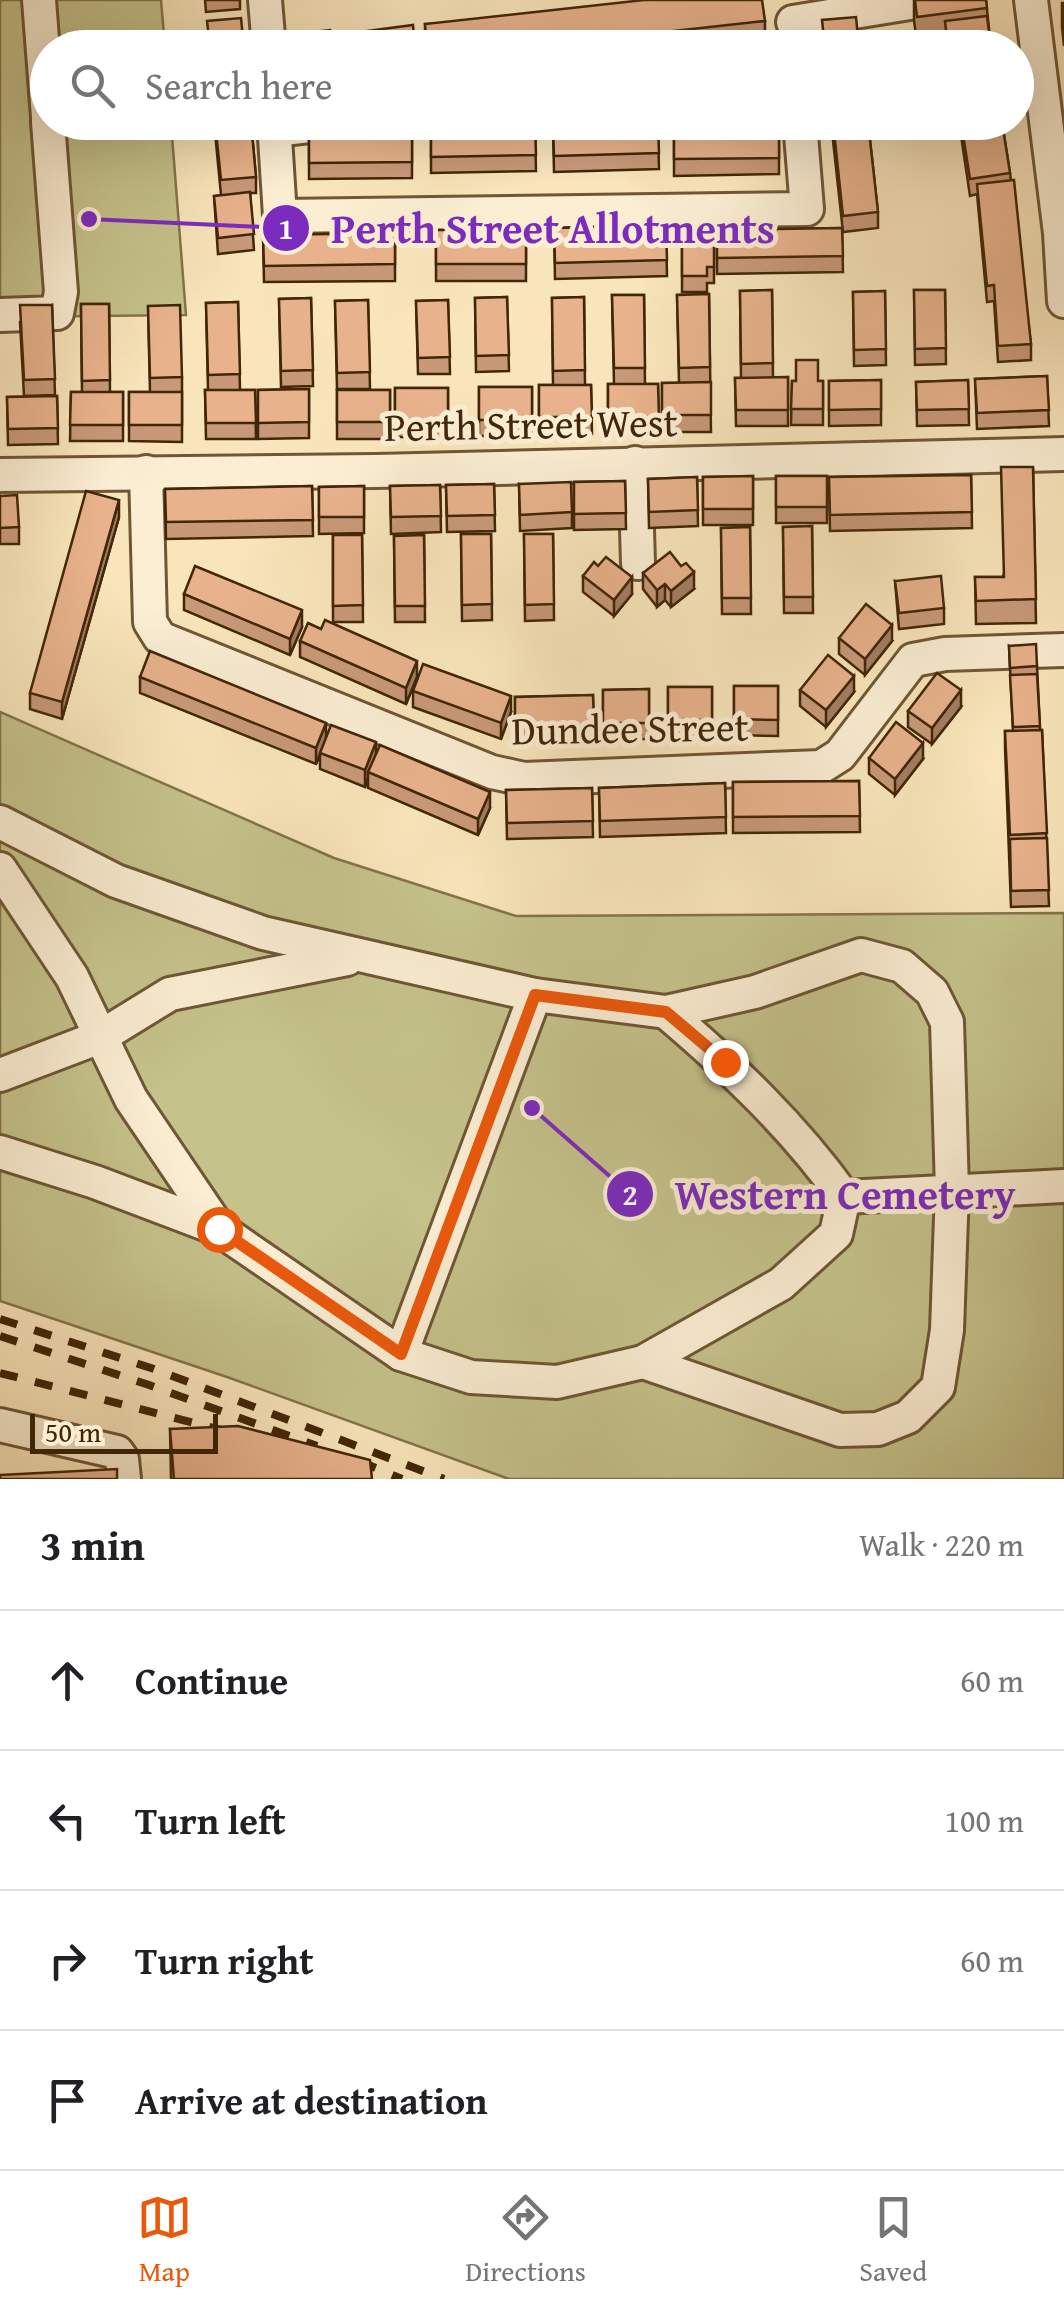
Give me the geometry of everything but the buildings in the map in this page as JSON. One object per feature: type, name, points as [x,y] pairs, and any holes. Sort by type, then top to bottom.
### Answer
[{"type":"street","points":[[38,0],[40,30]]},
{"type":"street","points":[[265,0],[267,30]]},
{"type":"street","points":[[792,23],[928,0]]},
{"type":"street","points":[[1031,0],[1060,233],[1064,300]]},
{"type":"street","points":[[0,315],[57,313],[61,292],[50,140]]},
{"type":"street","points":[[275,140],[280,216],[807,208],[801,140]]},
{"type":"street","name":"Perth Street West","points":[[0,474],[376,471],[1064,454]]},
{"type":"street","points":[[635,463],[638,563]]},
{"type":"street","name":"Dundee Street","points":[[146,472],[150,622],[160,638],[492,772],[524,779],[821,768],[840,755],[913,660],[945,654],[1064,650]]},
{"type":"street","points":[[0,822],[116,881],[262,933],[535,995],[666,1012],[755,992],[861,955],[902,966],[932,992],[948,1022],[952,1190],[947,1330],[938,1387],[908,1417],[878,1429],[840,1430],[643,1362]]},
{"type":"street","points":[[0,869],[72,977],[142,1116],[219,1229]]},
{"type":"street","points":[[0,1074],[100,1038],[170,994],[361,956]]},
{"type":"street","points":[[401,1354],[535,995]]},
{"type":"street","points":[[666,1012],[725,1062],[779,1118],[844,1196]]},
{"type":"street","points":[[0,1152],[95,1182],[219,1229],[401,1354],[471,1377],[557,1382],[643,1362],[781,1284],[836,1234],[844,1196]]},
{"type":"street","points":[[844,1196],[1064,1186]]},
{"type":"street","points":[[0,1425],[117,1452],[122,1459],[124,1479]]},
{"type":"shaded area","points":[[0,0],[161,0],[164,30],[30,30],[30,140],[172,140],[186,315],[0,317]]},
{"type":"shaded area","points":[[0,712],[334,858],[516,916],[1064,913],[1064,1479],[509,1479],[227,1377],[0,1301]]},
{"type":"railway","points":[[0,1319],[154,1369],[444,1479]]},
{"type":"railway","points":[[0,1336],[317,1446]]},
{"type":"railway","points":[[0,1373],[237,1434]]},
{"type":"railway","points":[[359,1461],[402,1479]]},
{"type":"place","name":"Perth Street Allotments","points":[[89,219]]},
{"type":"place","name":"Western Cemetery","points":[[532,1108]]},
{"type":"route","points":[[219,1229],[401,1354],[535,995],[666,1012],[725,1062]]}]
